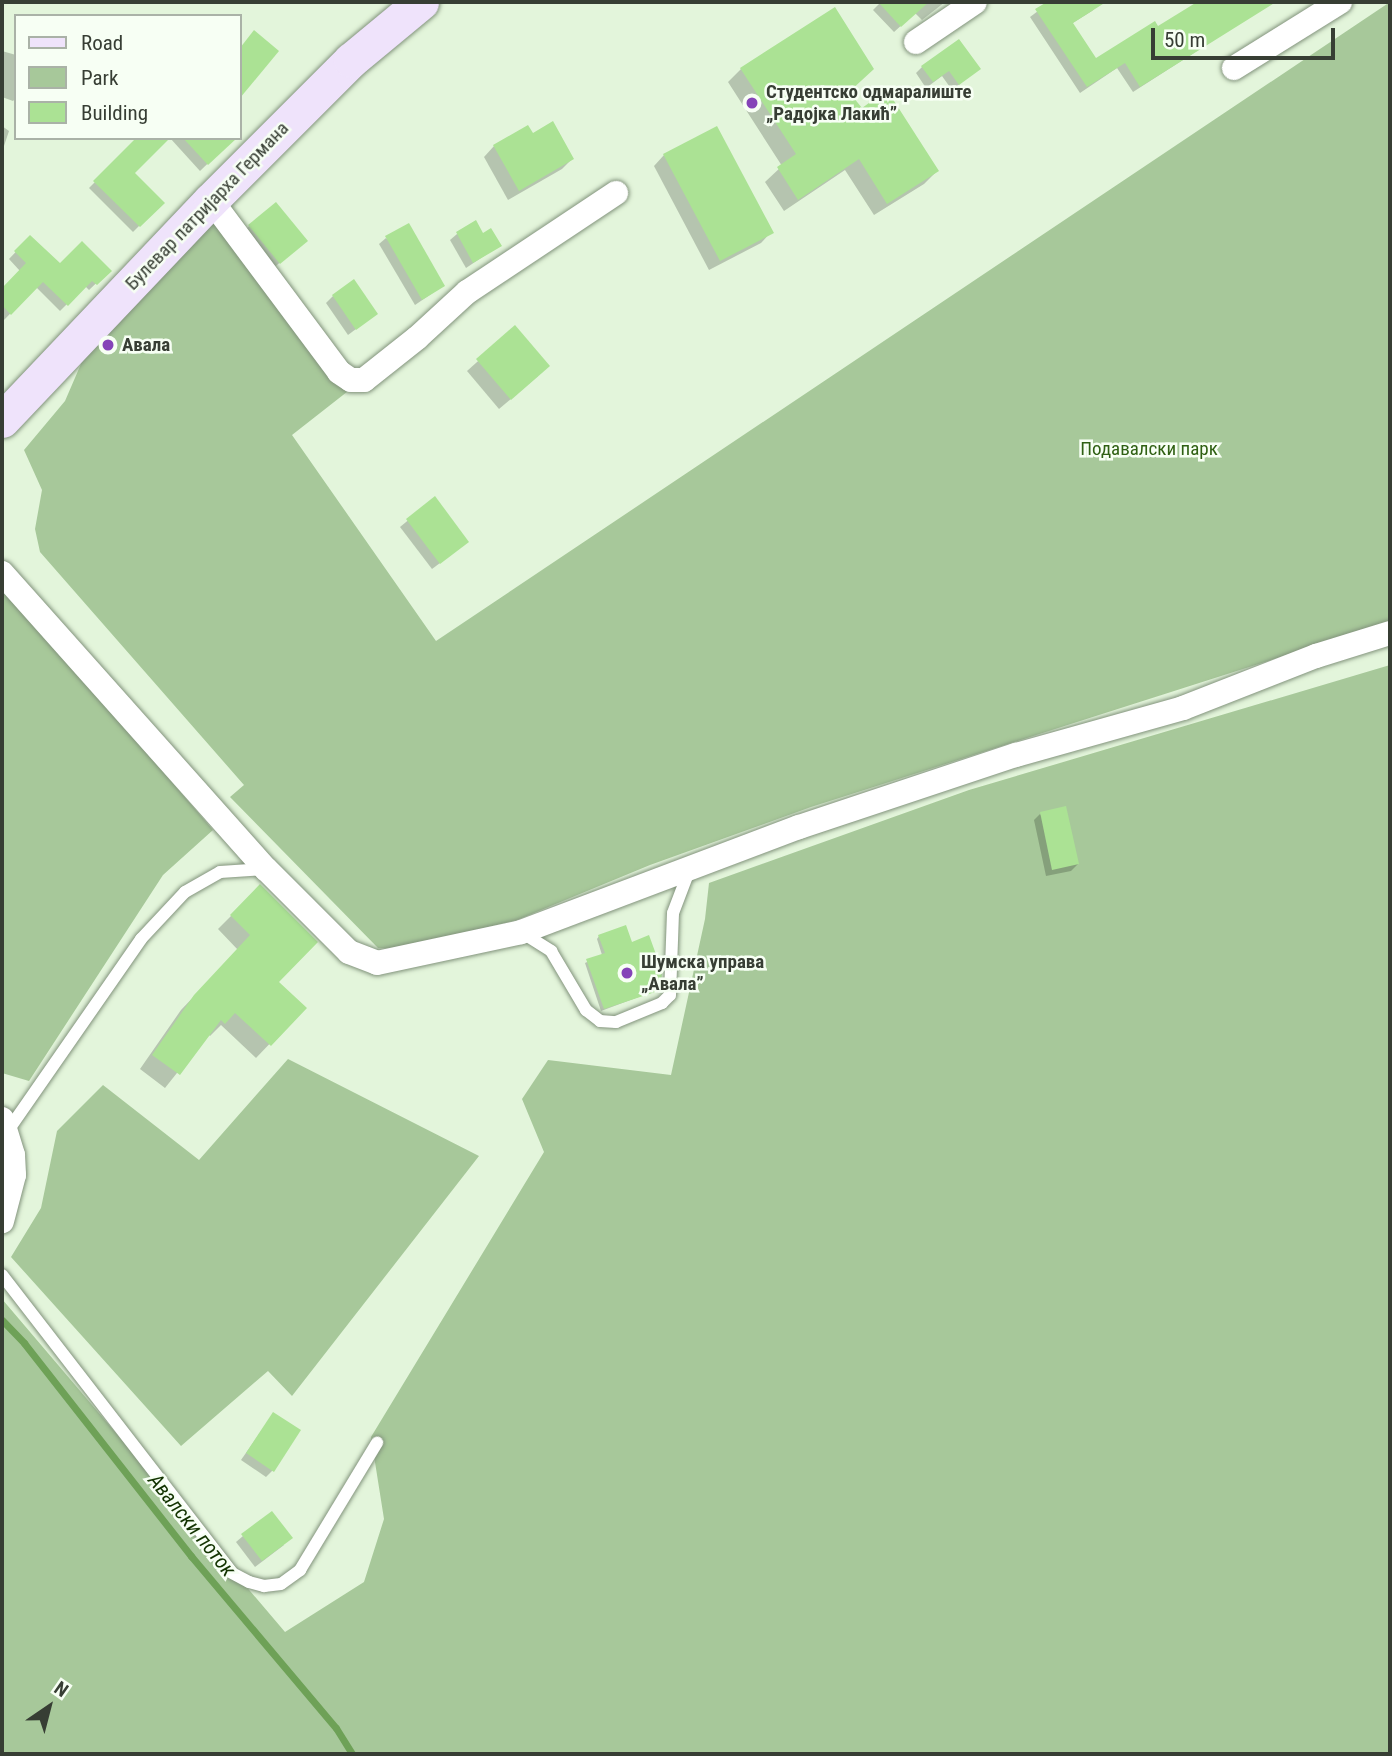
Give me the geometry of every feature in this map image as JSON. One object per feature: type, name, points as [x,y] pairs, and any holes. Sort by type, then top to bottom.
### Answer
[{"type":"main road","name":"Булевар патријарха Германа","points":[[3,420],[211,200],[351,60],[421,2]]},
{"type":"street","points":[[916,42],[975,2]]},
{"type":"street","points":[[1234,68],[1340,2]]},
{"type":"street","points":[[211,200],[339,372],[351,380],[364,380],[417,338],[467,292],[616,193]]},
{"type":"street","points":[[2,573],[265,869],[349,952],[370,962],[385,962],[521,932],[799,827],[1016,755],[1183,708],[1316,656],[1390,633]]},
{"type":"street","points":[[2,1221],[14,1175],[13,1155],[4,1126]]},
{"type":"lane","points":[[521,932],[551,951],[586,1010],[600,1021],[616,1022],[662,1003],[670,995],[673,913],[691,868]]},
{"type":"lane","points":[[4,1126],[141,939],[186,892],[220,872],[265,869]]},
{"type":"lane","points":[[2,1275],[232,1573],[249,1582],[264,1586],[281,1584],[300,1570],[377,1443]]},
{"type":"green space","name":"Подавалски парк","points":[[1390,2],[1390,622],[811,807],[650,865],[517,920],[398,949],[378,948],[230,797],[244,785],[40,552],[35,529],[42,490],[24,450],[65,401],[87,350],[215,209],[352,388],[292,435],[436,641]]},
{"type":"green space","points":[[2,584],[213,830],[163,875],[29,1081],[2,1073]]},
{"type":"green space","points":[[1390,665],[1390,1754],[2,1754],[2,1299],[285,1632],[364,1582],[384,1519],[371,1437],[544,1152],[522,1099],[548,1060],[671,1075],[705,919],[709,883],[969,790]]},
{"type":"green space","points":[[288,1059],[479,1156],[292,1396],[268,1371],[181,1446],[11,1257],[41,1208],[57,1131],[103,1085],[199,1160]]},
{"type":"building","points":[[878,2],[929,2],[901,27]]},
{"type":"building","points":[[1047,2],[1106,2],[1073,23],[1096,58],[1155,21],[1158,26],[1197,2],[1276,2],[1140,87],[1125,63],[1087,87],[1035,9]]},
{"type":"building","points":[[835,7],[874,69],[849,92],[862,108],[887,90],[939,171],[887,204],[859,159],[798,200],[777,167],[796,154],[740,68]]},
{"type":"building","points":[[254,30],[279,51],[242,96],[242,45]]},
{"type":"building","points":[[959,39],[981,69],[959,85],[949,71],[933,82],[921,66]]},
{"type":"building","points":[[553,121],[574,159],[519,191],[493,145],[528,125],[533,133]]},
{"type":"building","points":[[717,126],[774,233],[720,261],[663,154]]},
{"type":"building","points":[[134,140],[168,140],[135,173],[165,203],[140,227],[93,181]]},
{"type":"building","points":[[185,140],[235,140],[208,165]]},
{"type":"building","points":[[276,202],[308,241],[280,264],[248,225]]},
{"type":"building","points":[[476,220],[483,233],[491,228],[502,246],[473,263],[456,232]]},
{"type":"building","points":[[409,223],[445,286],[422,300],[385,236]]},
{"type":"building","points":[[30,235],[60,263],[82,241],[112,271],[97,285],[92,281],[68,306],[43,282],[11,315],[2,305],[2,288],[26,263],[14,251]]},
{"type":"building","points":[[354,279],[378,314],[356,330],[332,295]]},
{"type":"building","points":[[515,325],[550,366],[511,400],[476,359]]},
{"type":"building","points":[[435,496],[469,542],[440,564],[406,519]]},
{"type":"building","points":[[1066,806],[1079,864],[1052,870],[1040,812]]},
{"type":"building","points":[[260,884],[318,942],[279,982],[307,1008],[271,1046],[235,1013],[225,1024],[221,1020],[180,1075],[152,1055],[194,995],[250,935],[230,915]]},
{"type":"building","name":"Шумска управа „Авала”","points":[[626,925],[632,942],[649,935],[662,971],[661,990],[604,1009],[586,959],[605,953],[598,935]]},
{"type":"building","points":[[273,1412],[301,1430],[274,1472],[246,1453]]},
{"type":"building","points":[[272,1511],[293,1538],[262,1561],[241,1534]]},
{"type":"waterway","name":"Авалски поток","points":[[2,1320],[24,1343],[191,1556],[336,1728],[352,1754]]},
{"type":"place","name":"Студентско одмаралиште „Радојка Лакић”","points":[[752,103]]},
{"type":"place","name":"Авала","points":[[108,345]]},
{"type":"place","name":"Шумска управа „Авала”","points":[[627,973]]}]
